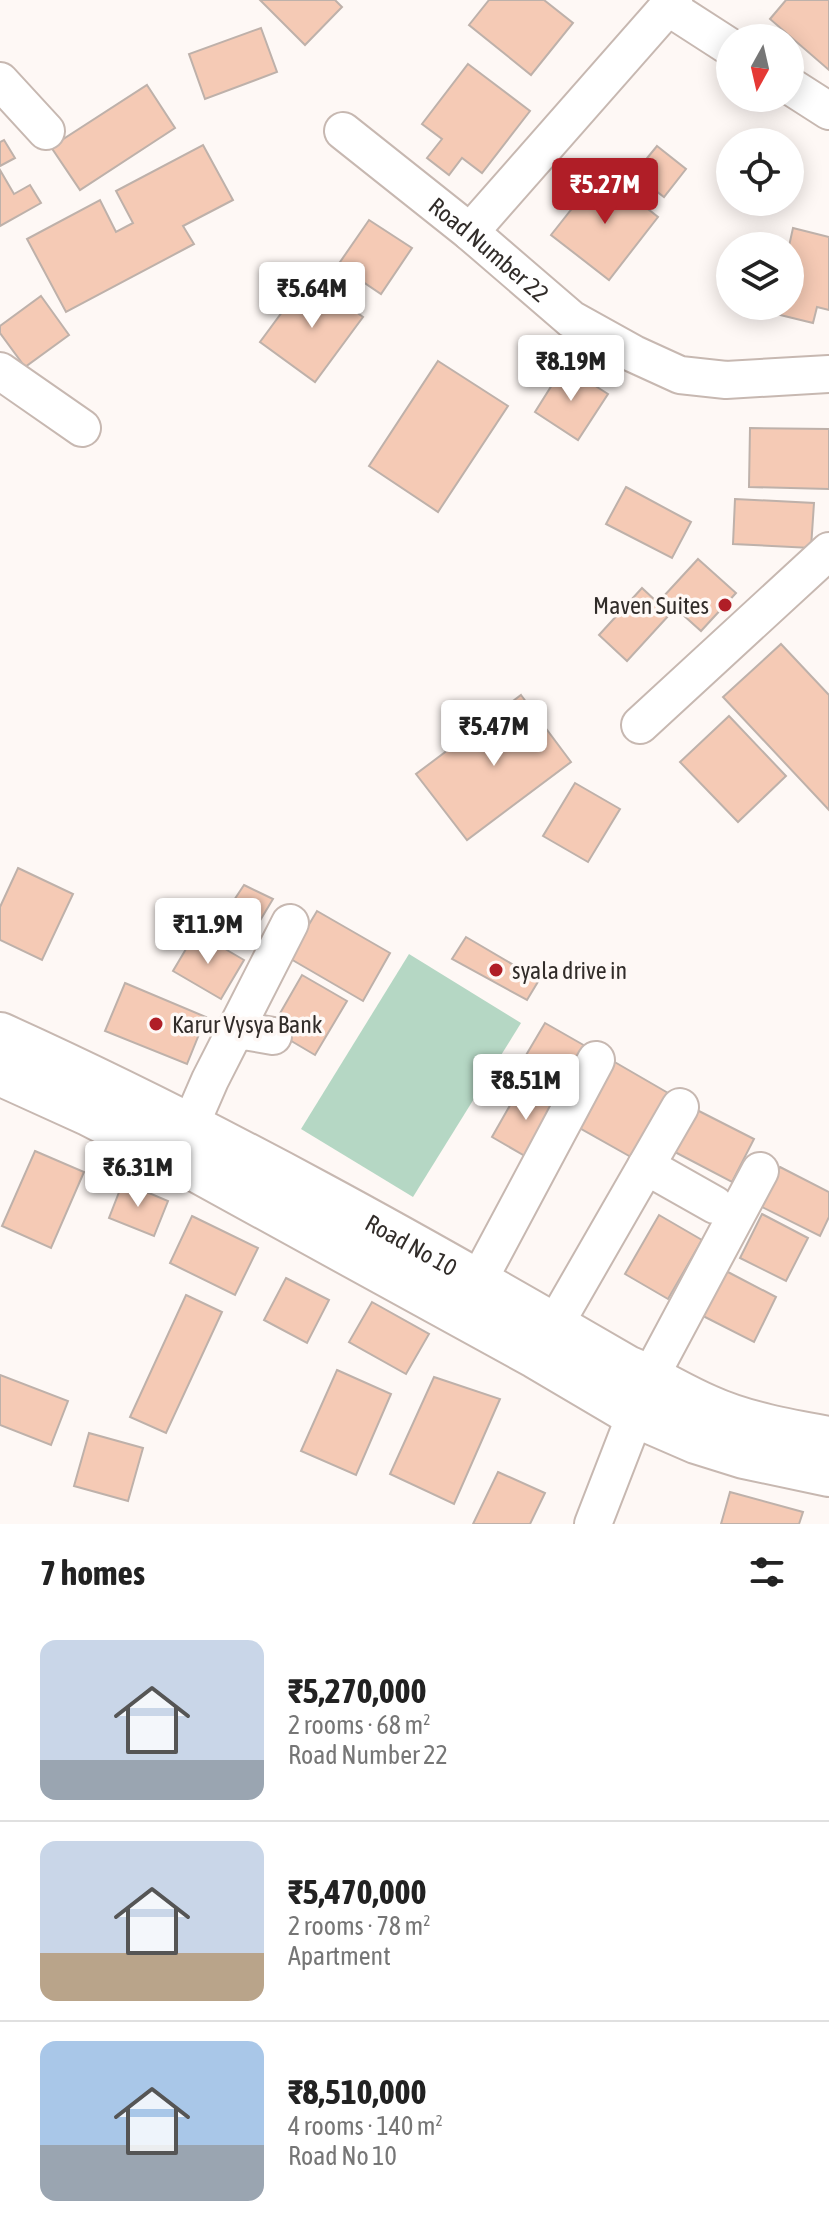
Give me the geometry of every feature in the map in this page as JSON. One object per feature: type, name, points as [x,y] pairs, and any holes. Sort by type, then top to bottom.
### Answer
[{"type":"main road","name":"Road No 10","points":[[0,1035],[103,1081],[190,1126],[627,1368],[643,1396],[696,1441],[829,1474]]},
{"type":"main road","name":"Road No 10","points":[[0,1073],[174,1157],[536,1356],[643,1396],[708,1408],[829,1439]]},
{"type":"street","points":[[470,232],[671,3],[716,37]]},
{"type":"street","points":[[0,81],[46,131]]},
{"type":"street","points":[[804,95],[829,111]]},
{"type":"street","name":"Road Number 22","points":[[343,131],[470,232],[571,319],[634,354],[680,375],[726,380],[829,374]]},
{"type":"street","points":[[0,371],[82,428]]},
{"type":"street","points":[[640,725],[829,551]]},
{"type":"street","points":[[190,1126],[290,923]]},
{"type":"street","points":[[233,1035],[244,1031],[273,1036]]},
{"type":"street","points":[[477,1283],[596,1060]]},
{"type":"street","points":[[554,1326],[680,1107]]},
{"type":"street","points":[[646,1166],[715,1205]]},
{"type":"street","points":[[593,1524],[643,1396],[760,1171]]},
{"type":"green space","points":[[409,954],[521,1023],[413,1197],[301,1129]]},
{"type":"building","points":[[260,0],[335,0],[342,7],[305,45]]},
{"type":"building","points":[[489,0],[544,0],[573,23],[531,75],[469,25]]},
{"type":"building","points":[[786,0],[829,0],[829,70],[804,48],[804,24],[776,24],[770,19]]},
{"type":"building","points":[[261,28],[277,72],[205,99],[189,54]]},
{"type":"building","points":[[468,64],[530,111],[482,173],[462,158],[449,175],[427,158],[442,139],[422,124]]},
{"type":"building","points":[[147,85],[175,128],[80,190],[51,147]]},
{"type":"building","points":[[4,140],[15,158],[0,166],[0,142]]},
{"type":"building","points":[[203,145],[233,200],[183,226],[194,244],[66,312],[27,239],[100,200],[116,232],[133,223],[116,191]]},
{"type":"building","points":[[657,146],[686,169],[664,197],[634,174]]},
{"type":"building","points":[[0,170],[14,194],[30,185],[41,203],[0,226]]},
{"type":"building","points":[[601,172],[658,217],[609,280],[551,235]]},
{"type":"building","points":[[369,220],[412,248],[381,294],[338,265]]},
{"type":"building","points":[[793,228],[829,237],[829,310],[817,307],[813,323],[801,320],[804,320],[804,232],[792,232]]},
{"type":"building","points":[[308,277],[363,317],[315,382],[260,342]]},
{"type":"building","points":[[41,296],[69,335],[25,367],[0,333],[0,326]]},
{"type":"building","points":[[438,361],[508,406],[438,512],[369,466]]},
{"type":"building","points":[[564,366],[608,394],[578,440],[535,412]]},
{"type":"building","points":[[750,428],[829,429],[829,489],[749,487]]},
{"type":"building","points":[[626,487],[691,522],[672,558],[606,524]]},
{"type":"building","points":[[735,499],[814,503],[811,548],[733,544]]},
{"type":"building","points":[[698,559],[736,593],[701,631],[663,597]]},
{"type":"building","points":[[642,588],[670,614],[627,661],[599,635]]},
{"type":"building","points":[[781,644],[829,695],[829,810],[723,697]]},
{"type":"building","points":[[521,695],[571,762],[467,840],[416,774]]},
{"type":"building","points":[[729,716],[786,776],[738,822],[680,762]]},
{"type":"building","points":[[575,783],[620,809],[588,862],[543,836]]},
{"type":"building","points":[[18,868],[73,894],[42,960],[0,940],[0,907]]},
{"type":"building","points":[[244,885],[273,899],[249,939],[219,923]]},
{"type":"building","points":[[317,911],[390,953],[363,1001],[289,958]]},
{"type":"building","points":[[196,932],[244,960],[221,999],[173,971]]},
{"type":"building","name":"syala drive in","points":[[466,937],[539,980],[527,1000],[452,959]]},
{"type":"building","points":[[302,975],[347,1001],[315,1055],[271,1029]]},
{"type":"building","name":"Karur Vysya Bank","points":[[125,983],[206,1017],[187,1064],[105,1031]]},
{"type":"building","points":[[545,1023],[594,1051],[571,1090],[522,1062]]},
{"type":"building","points":[[606,1057],[675,1097],[638,1161],[569,1122]]},
{"type":"building","points":[[521,1086],[559,1107],[530,1159],[492,1137]]},
{"type":"building","points":[[693,1108],[754,1139],[732,1182],[671,1150]]},
{"type":"building","points":[[35,1151],[84,1172],[51,1248],[2,1226]]},
{"type":"building","points":[[780,1167],[829,1192],[829,1217],[820,1236],[760,1206]]},
{"type":"building","points":[[123,1182],[168,1201],[154,1236],[109,1218]]},
{"type":"building","points":[[762,1214],[808,1238],[786,1281],[740,1258]]},
{"type":"building","points":[[659,1215],[702,1240],[668,1299],[625,1274]]},
{"type":"building","points":[[192,1216],[258,1248],[235,1295],[170,1263]]},
{"type":"building","points":[[726,1271],[776,1297],[754,1342],[703,1316]]},
{"type":"building","points":[[286,1278],[329,1300],[307,1343],[264,1320]]},
{"type":"building","points":[[186,1295],[222,1312],[166,1433],[130,1417]]},
{"type":"building","points":[[372,1302],[429,1334],[406,1374],[349,1342]]},
{"type":"building","points":[[337,1370],[391,1394],[356,1475],[301,1451]]},
{"type":"building","points":[[0,1375],[68,1401],[51,1445],[0,1425]]},
{"type":"building","points":[[434,1377],[500,1399],[454,1504],[390,1474]]},
{"type":"building","points":[[89,1433],[143,1448],[128,1501],[74,1486]]},
{"type":"building","points":[[498,1472],[545,1493],[530,1524],[473,1524]]},
{"type":"building","points":[[730,1492],[803,1512],[799,1524],[721,1524]]},
{"type":"place","name":"Maven Suites","points":[[725,605]]},
{"type":"place","name":"syala drive in","points":[[496,970]]},
{"type":"place","name":"Karur Vysya Bank","points":[[156,1024]]}]
